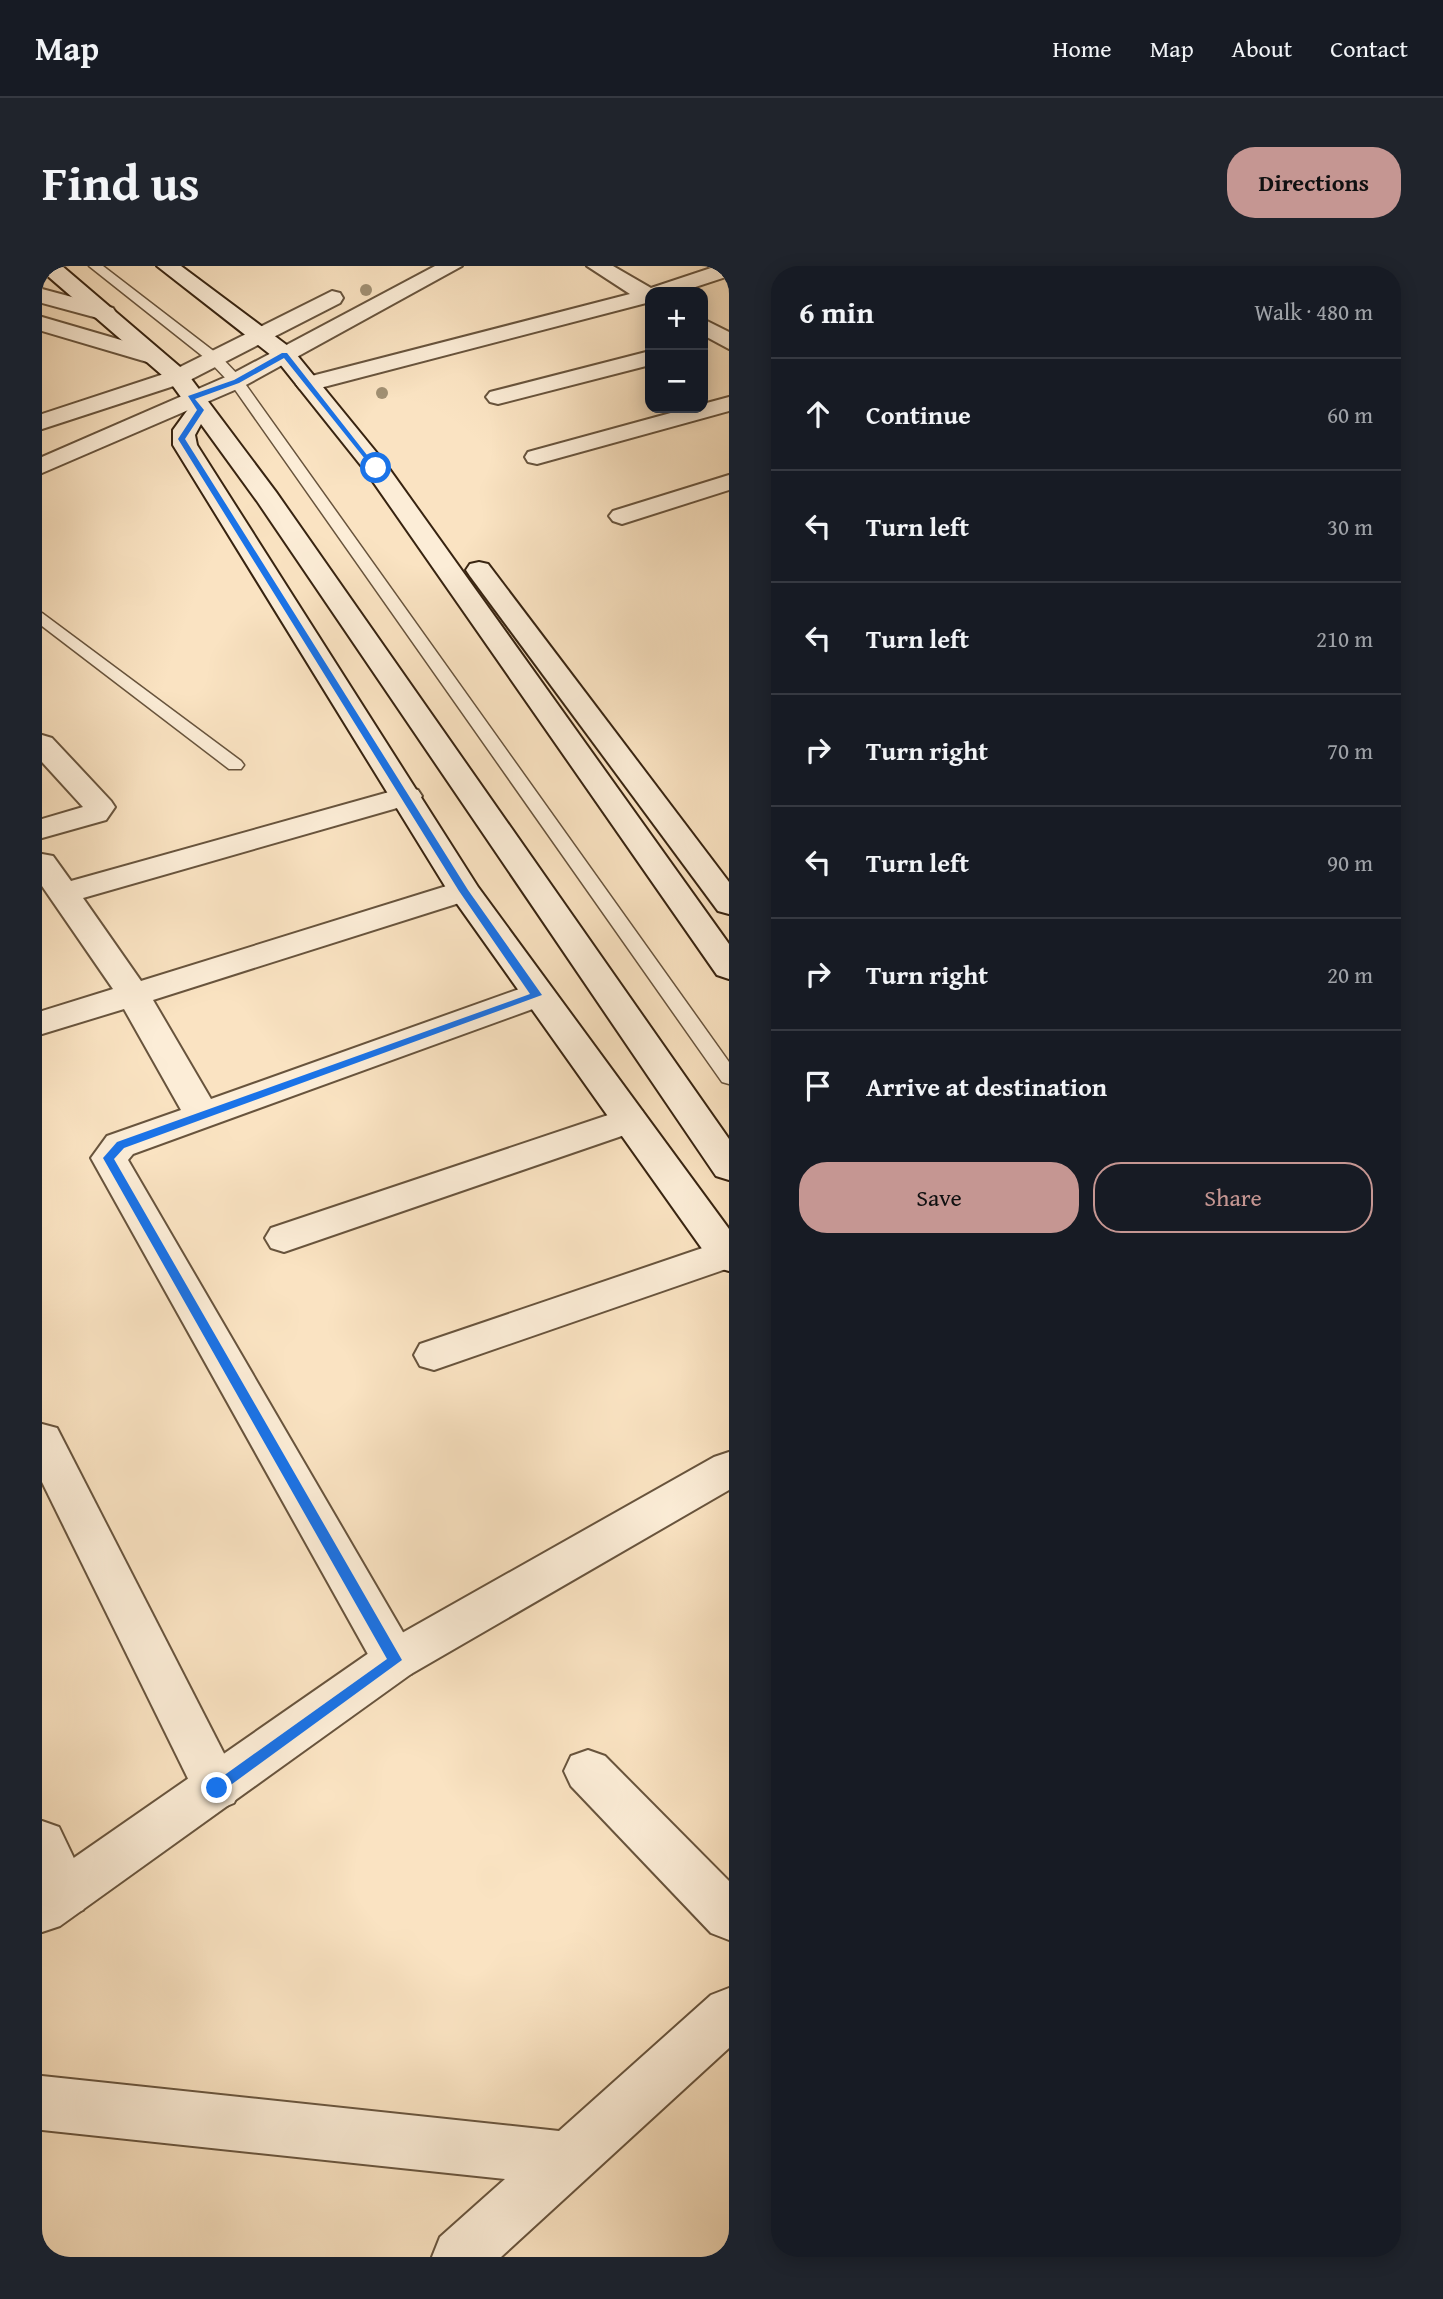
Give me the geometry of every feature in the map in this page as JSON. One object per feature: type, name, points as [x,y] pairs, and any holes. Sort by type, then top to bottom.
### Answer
[{"type":"street","points":[[49,266],[154,357],[190,395],[267,497],[729,1167]]},
{"type":"street","points":[[168,266],[258,337],[285,354],[376,468],[729,968]]},
{"type":"street","points":[[183,266],[204,294]]},
{"type":"street","points":[[42,422],[190,395],[236,381],[451,266]]},
{"type":"street","points":[[598,266],[645,292]]},
{"type":"street","points":[[674,287],[729,269]]},
{"type":"street","points":[[356,286],[215,359],[190,395],[182,439],[464,891],[727,1255],[434,1355]]},
{"type":"street","points":[[42,296],[105,313]]},
{"type":"street","points":[[314,392],[645,296]]},
{"type":"street","points":[[42,324],[154,357]]},
{"type":"street","points":[[498,397],[645,359]]},
{"type":"street","points":[[314,392],[361,412],[729,904]]},
{"type":"street","points":[[42,466],[190,395]]},
{"type":"street","points":[[537,457],[729,404]]},
{"type":"street","points":[[622,516],[729,482]]},
{"type":"street","points":[[42,744],[100,807],[95,813],[42,828]]},
{"type":"street","points":[[64,893],[407,796]]},
{"type":"street","points":[[42,863],[133,994],[202,1115]]},
{"type":"street","points":[[42,1023],[464,891]]},
{"type":"street","points":[[395,1660],[110,1165],[111,1152],[120,1145],[537,995]]},
{"type":"street","points":[[285,1238],[629,1120]]},
{"type":"street","points":[[42,1440],[217,1788]]},
{"type":"street","points":[[42,1843],[54,1902],[395,1660],[729,1469]]},
{"type":"street","points":[[588,1771],[729,1916]]},
{"type":"street","points":[[478,2250],[569,2159],[729,2013]]},
{"type":"street","points":[[42,2103],[569,2159]]},
{"type":"lane","points":[[95,266],[215,359],[236,381],[729,1077]]},
{"type":"lane","points":[[42,618],[235,765]]},
{"type":"route","points":[[217,1788],[395,1660],[110,1165],[111,1152],[120,1145],[537,995],[464,891],[185,445],[182,439],[183,431],[201,410],[191,398],[236,381],[285,354],[376,468]]}]
